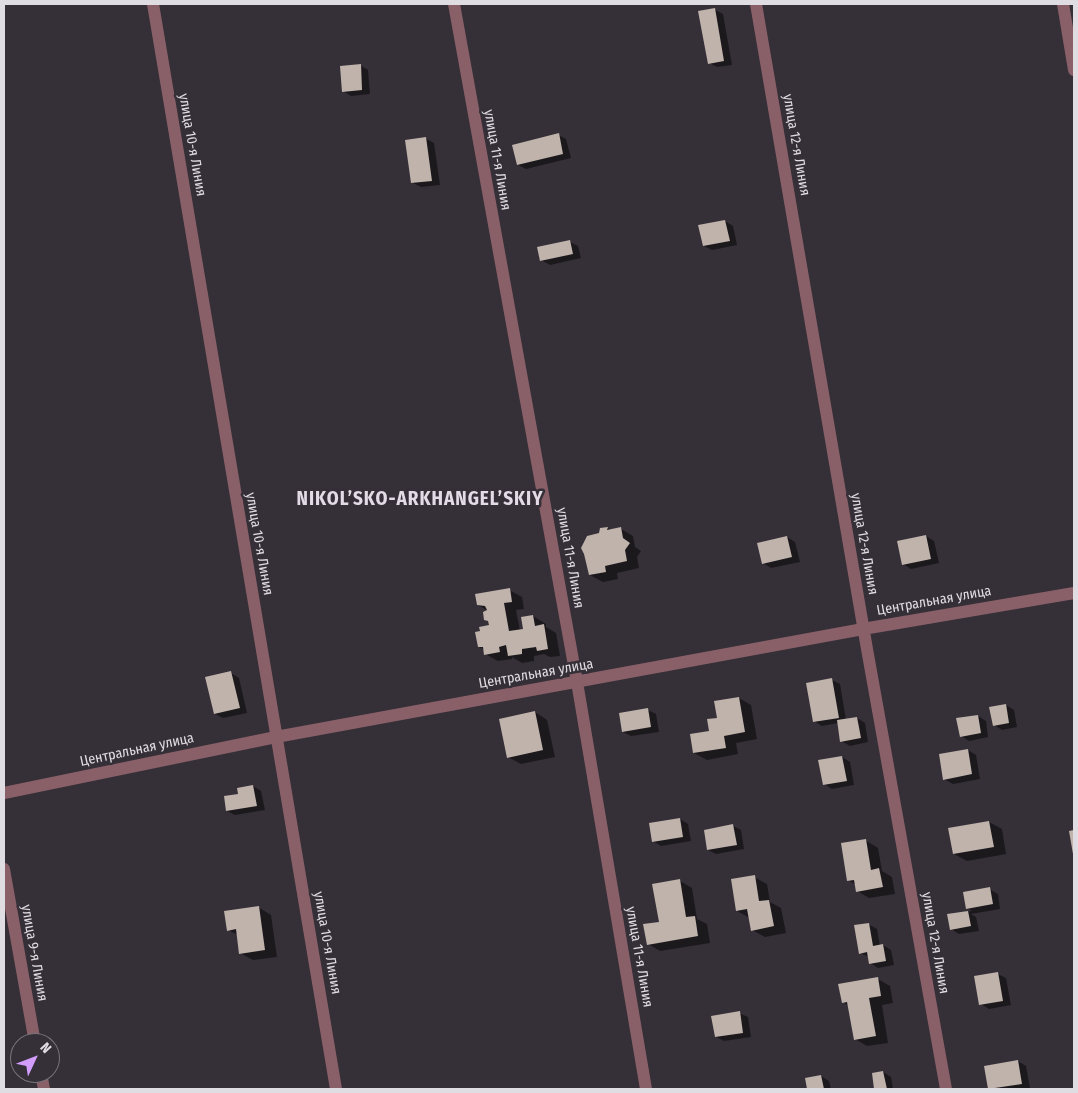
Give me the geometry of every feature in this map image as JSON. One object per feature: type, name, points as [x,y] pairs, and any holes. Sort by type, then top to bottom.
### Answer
[{"type":"street","name":"улица 10-я Линия","points":[[153,4],[336,1089]]},
{"type":"street","name":"улица 11-я Линия","points":[[454,4],[577,682],[646,1089]]},
{"type":"street","name":"улица 12-я Линия","points":[[756,4],[946,1089]]},
{"type":"street","points":[[1063,4],[1074,70]]},
{"type":"street","name":"Центральная улица","points":[[4,793],[276,737],[864,629],[1074,593]]},
{"type":"street","name":"улица 9-я Линия","points":[[4,869],[33,1033]]},
{"type":"building","points":[[715,8],[724,61],[708,64],[698,11]]},
{"type":"building","points":[[361,64],[362,90],[342,92],[340,66]]},
{"type":"building","points":[[559,133],[563,154],[517,165],[512,145]]},
{"type":"building","points":[[426,137],[432,181],[411,183],[405,140]]},
{"type":"building","points":[[725,220],[730,241],[703,246],[698,225]]},
{"type":"building","points":[[570,240],[573,254],[540,261],[537,247]]},
{"type":"building","points":[[608,527],[607,530],[621,527],[623,538],[630,543],[625,550],[627,561],[605,566],[606,572],[589,575],[581,548],[587,536],[599,533],[600,528]]},
{"type":"building","points":[[926,535],[931,559],[902,565],[897,541]]},
{"type":"building","points":[[787,536],[792,557],[762,564],[757,543]]},
{"type":"building","points":[[510,588],[512,602],[504,603],[509,631],[523,629],[521,617],[533,615],[535,626],[544,624],[548,649],[537,651],[536,647],[522,649],[522,654],[508,656],[506,645],[499,647],[500,652],[484,655],[483,647],[478,647],[475,632],[480,631],[479,627],[489,625],[488,621],[484,620],[483,612],[487,610],[485,606],[477,605],[475,594]]},
{"type":"building","points":[[231,671],[240,708],[214,714],[205,677]]},
{"type":"building","points":[[832,678],[839,718],[813,722],[806,683]]},
{"type":"building","points":[[739,697],[745,732],[724,736],[726,748],[693,753],[690,734],[709,731],[707,719],[717,718],[714,701]]},
{"type":"building","points":[[1006,704],[1009,723],[993,726],[989,707]]},
{"type":"building","points":[[648,708],[651,727],[622,732],[619,713]]},
{"type":"building","points":[[535,711],[543,750],[507,758],[499,719]]},
{"type":"building","points":[[978,715],[981,733],[960,737],[956,718]]},
{"type":"building","points":[[857,717],[861,738],[840,742],[837,720]]},
{"type":"building","points":[[968,749],[972,774],[943,780],[939,754]]},
{"type":"building","points":[[842,756],[847,781],[823,785],[818,760]]},
{"type":"building","points":[[253,785],[257,806],[226,811],[224,796],[238,794],[237,788]]},
{"type":"building","points":[[680,818],[683,837],[652,842],[649,823]]},
{"type":"building","points":[[989,821],[994,847],[953,854],[948,828]]},
{"type":"building","points":[[733,824],[737,845],[707,850],[704,830]]},
{"type":"building","points":[[1074,830],[1074,854],[1073,854],[1069,831]]},
{"type":"building","points":[[866,839],[871,870],[879,868],[883,887],[856,892],[854,880],[847,881],[841,843]]},
{"type":"building","points":[[755,875],[759,901],[769,900],[774,926],[751,931],[747,909],[736,911],[731,879]]},
{"type":"building","points":[[680,879],[686,917],[695,916],[698,936],[647,945],[643,924],[659,922],[652,884]]},
{"type":"building","points":[[990,887],[993,904],[966,909],[963,892]]},
{"type":"building","points":[[259,906],[265,950],[239,954],[236,929],[227,931],[224,911]]},
{"type":"building","points":[[968,911],[971,926],[950,930],[947,914]]},
{"type":"building","points":[[869,923],[873,946],[883,944],[886,961],[869,964],[867,952],[859,954],[854,925]]},
{"type":"building","points":[[998,972],[1003,1001],[979,1005],[974,976]]},
{"type":"building","points":[[878,977],[881,996],[869,998],[876,1036],[854,1040],[847,1002],[842,1003],[838,984]]},
{"type":"building","points":[[740,1011],[743,1033],[715,1037],[711,1016]]},
{"type":"building","points":[[1018,1060],[1022,1084],[988,1089],[984,1066]]},
{"type":"building","points":[[883,1071],[887,1089],[874,1089],[872,1073]]},
{"type":"building","points":[[821,1075],[824,1089],[807,1089],[805,1078]]},
{"type":"district","name":"NIKOL’SKO-ARKHANGEL’SKIY","points":[[420,500]]}]
